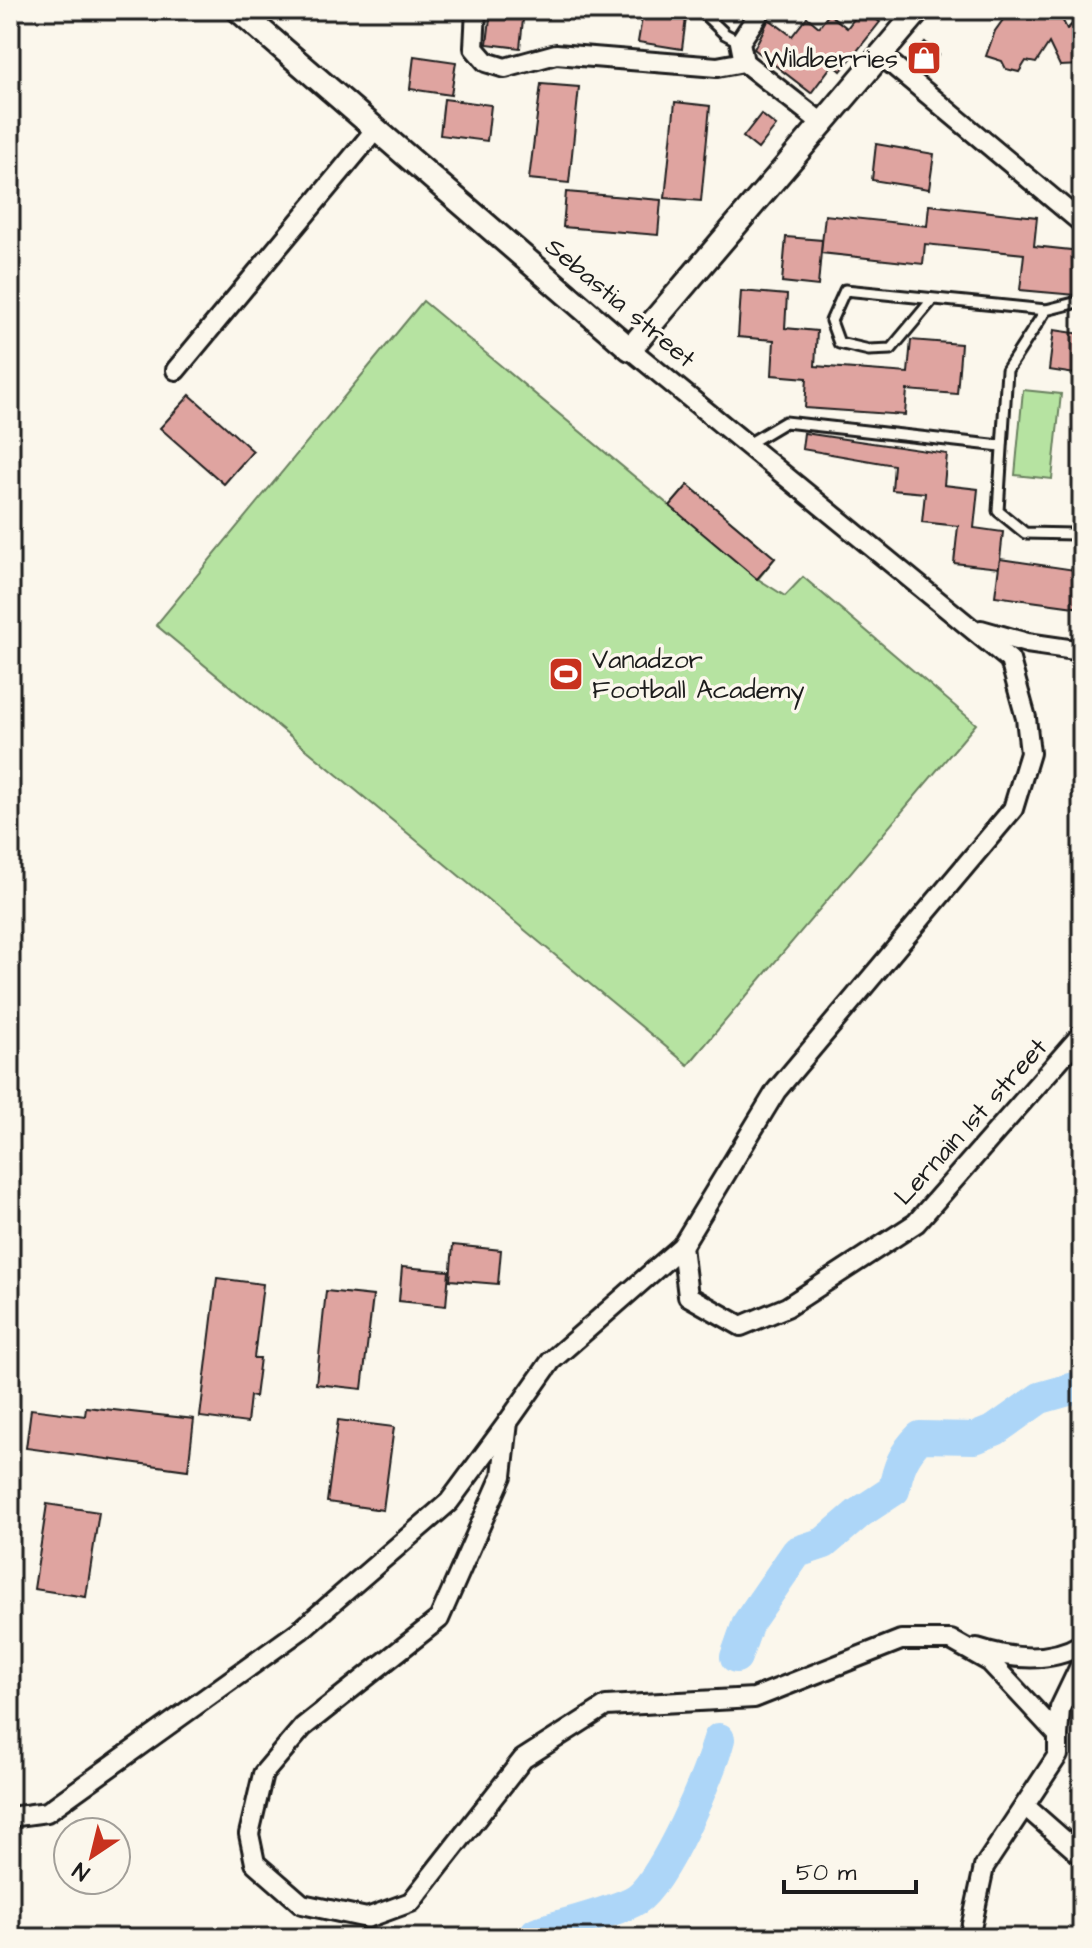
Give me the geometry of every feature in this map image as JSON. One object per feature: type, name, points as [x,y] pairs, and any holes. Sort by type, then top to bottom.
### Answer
[{"type":"street","points":[[476,10],[474,48],[486,62],[505,68],[556,54],[717,67],[744,62]]},
{"type":"street","points":[[761,10],[740,42],[744,62],[822,123]]},
{"type":"street","points":[[630,349],[919,10]]},
{"type":"street","name":"Sebastia street","points":[[10,1817],[47,1812],[302,1629],[449,1502],[551,1361],[682,1246],[776,1091],[1013,809],[1030,753],[1026,718],[1010,660],[630,349],[244,12]]},
{"type":"street","points":[[881,55],[1082,223]]},
{"type":"street","points":[[176,370],[376,129]]},
{"type":"street","points":[[974,628],[1027,643],[1082,651]]},
{"type":"street","name":"Lernain 1st street","points":[[682,1246],[688,1296],[741,1326],[787,1307],[916,1223],[1082,1034]]},
{"type":"street","points":[[508,1422],[502,1476],[439,1619],[303,1727],[263,1774],[249,1834],[255,1863],[302,1904],[367,1918],[411,1902],[523,1759],[606,1706],[754,1698],[901,1640],[951,1640],[1018,1658],[1050,1657],[1082,1644]]},
{"type":"street","points":[[951,1640],[990,1662],[1058,1735]]},
{"type":"street","points":[[969,1938],[984,1867],[1058,1755],[1060,1708],[1082,1662]]},
{"type":"street","points":[[1025,1806],[1082,1856]]},
{"type":"lane","points":[[700,10],[725,34],[740,42]]},
{"type":"lane","points":[[933,299],[891,349],[869,350],[839,343],[831,321],[845,290],[1046,310],[1082,301]]},
{"type":"lane","points":[[1046,310],[1007,370],[998,511],[1025,533],[1074,534],[1082,525]]},
{"type":"lane","points":[[748,444],[785,422],[1001,446]]},
{"type":"green space","name":"Vanadzor Football Academy","points":[[423,301],[670,506],[688,485],[775,558],[758,579],[785,596],[803,577],[976,724],[688,1065],[156,625]]},
{"type":"green space","points":[[1023,390],[1061,394],[1052,479],[1015,475]]},
{"type":"building","points":[[491,10],[524,10],[520,48],[487,44]]},
{"type":"building","points":[[861,10],[880,22],[841,71],[833,64],[811,93],[754,49],[769,19],[792,36],[807,17],[819,27],[829,14],[847,28]]},
{"type":"building","points":[[1010,10],[1059,13],[1067,29],[1082,15],[1082,65],[1060,66],[1049,43],[1036,63],[1026,61],[1019,72],[1006,69],[1002,61],[986,56],[995,31]]},
{"type":"building","points":[[643,12],[686,18],[682,49],[638,42]]},
{"type":"building","name":"Wildberries","points":[[925,42],[939,55],[922,74],[908,61]]},
{"type":"building","points":[[414,56],[456,62],[451,95],[410,89]]},
{"type":"building","points":[[541,84],[579,87],[569,183],[529,179]]},
{"type":"building","points":[[444,99],[491,105],[487,141],[440,135]]},
{"type":"building","points":[[675,102],[710,106],[701,201],[665,198]]},
{"type":"building","points":[[761,114],[776,126],[758,149],[743,137]]},
{"type":"building","points":[[876,144],[934,154],[929,189],[872,180]]},
{"type":"building","points":[[566,192],[661,200],[658,235],[563,227]]},
{"type":"building","points":[[929,205],[1037,217],[1034,246],[1080,251],[1075,295],[1020,290],[1024,254],[925,244],[923,264],[821,253],[825,215],[927,226]]},
{"type":"building","points":[[786,237],[822,240],[818,286],[782,282]]},
{"type":"building","points":[[741,291],[787,295],[785,328],[817,331],[815,366],[908,373],[911,340],[961,344],[957,394],[907,390],[905,415],[805,408],[807,378],[772,375],[774,340],[738,337]]},
{"type":"building","points":[[1054,330],[1082,334],[1082,375],[1049,370]]},
{"type":"building","points":[[190,395],[253,451],[224,484],[160,428]]},
{"type":"building","points":[[804,433],[947,454],[944,485],[978,489],[974,528],[1003,532],[999,568],[954,563],[958,526],[922,522],[925,493],[892,490],[894,465],[802,449]]},
{"type":"building","points":[[688,485],[775,558],[757,579],[670,506]]},
{"type":"building","points":[[1000,559],[1082,571],[1082,608],[995,596]]},
{"type":"building","points":[[453,1245],[501,1250],[498,1284],[450,1280]]},
{"type":"building","points":[[402,1267],[449,1271],[446,1306],[399,1301]]},
{"type":"building","points":[[217,1278],[263,1284],[254,1358],[260,1358],[255,1397],[250,1396],[247,1423],[200,1417]]},
{"type":"building","points":[[326,1291],[373,1296],[362,1389],[316,1384]]},
{"type":"building","points":[[86,1407],[194,1419],[188,1470],[26,1448],[31,1409],[85,1416]]},
{"type":"building","points":[[338,1420],[394,1427],[383,1510],[327,1502]]},
{"type":"building","points":[[47,1504],[99,1512],[86,1597],[34,1589]]},
{"type":"waterway","points":[[736,1657],[748,1623],[797,1552],[824,1543],[859,1513],[894,1490],[902,1461],[920,1437],[975,1438],[995,1430],[1040,1398],[1082,1386]]},
{"type":"waterway","points":[[533,1938],[536,1933],[628,1904],[648,1888],[685,1825],[719,1739]]},
{"type":"place","name":"Wildberries","points":[[924,58]]},
{"type":"place","name":"Vanadzor Football Academy","points":[[566,674]]}]
